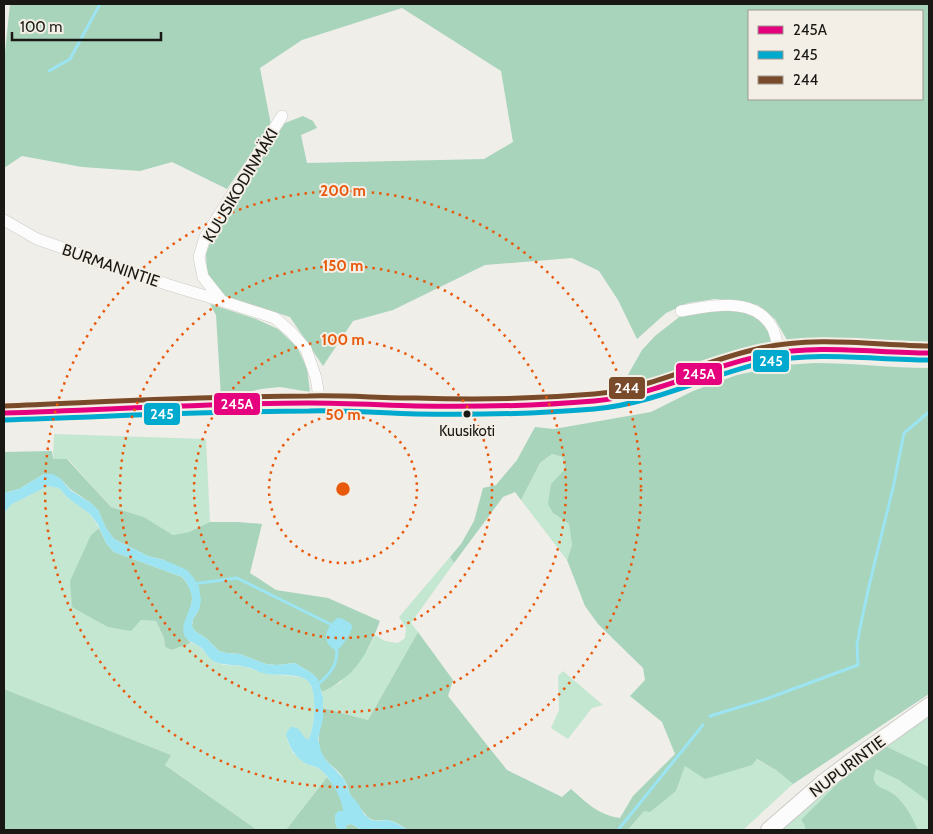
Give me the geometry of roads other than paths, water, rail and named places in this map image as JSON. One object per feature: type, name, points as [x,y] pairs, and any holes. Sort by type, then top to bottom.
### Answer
[{"type":"street","name":"KUUSIKODINMÄKI","points":[[222,301],[203,277],[199,257],[205,237],[282,116]]},
{"type":"street","name":"BURMANINTIE","points":[[4,220],[37,239],[169,285],[222,301]]},
{"type":"street","points":[[222,301],[275,318],[292,332],[306,349],[318,385],[320,404]]},
{"type":"street","points":[[681,311],[713,305],[751,308],[764,317],[773,329],[780,352]]},
{"type":"street","points":[[4,413],[265,404],[456,406],[585,402],[619,399],[650,391],[734,362],[780,352],[842,349],[929,353]]},
{"type":"street","name":"NUPURINTIE","points":[[769,830],[823,782],[929,706]]},
{"type":"water","points":[[44,474],[53,474],[61,479],[70,490],[91,503],[98,510],[106,528],[114,539],[148,556],[164,560],[187,570],[199,587],[201,600],[192,626],[195,631],[207,639],[219,651],[240,654],[266,664],[295,663],[313,674],[318,679],[323,698],[323,719],[318,739],[325,759],[344,779],[350,794],[364,814],[371,820],[388,820],[408,830],[383,830],[377,828],[362,830],[351,824],[347,825],[345,830],[338,830],[335,815],[338,811],[343,811],[341,801],[335,789],[321,770],[307,764],[296,755],[290,747],[286,733],[291,727],[295,727],[308,740],[314,719],[314,701],[308,681],[305,678],[271,675],[251,668],[219,663],[210,659],[199,646],[186,638],[184,633],[184,623],[192,597],[186,581],[182,577],[114,552],[106,543],[98,525],[90,514],[68,498],[59,488],[48,486],[12,504],[4,513],[4,493],[19,489]]},
{"type":"water","points":[[337,618],[350,623],[352,627],[346,640],[337,651],[328,644],[326,635]]},
{"type":"waterway","points":[[49,71],[70,59],[100,4]]},
{"type":"waterway","points":[[710,716],[766,699],[858,665],[857,645],[861,623],[904,433],[929,412]]},
{"type":"waterway","points":[[193,584],[237,578],[330,624],[331,627]]},
{"type":"waterway","points":[[316,686],[329,674],[335,664],[336,647]]},
{"type":"waterway","points":[[618,830],[703,725]]},
{"type":"place","name":"Kuusikoti","points":[[467,414]]}]
